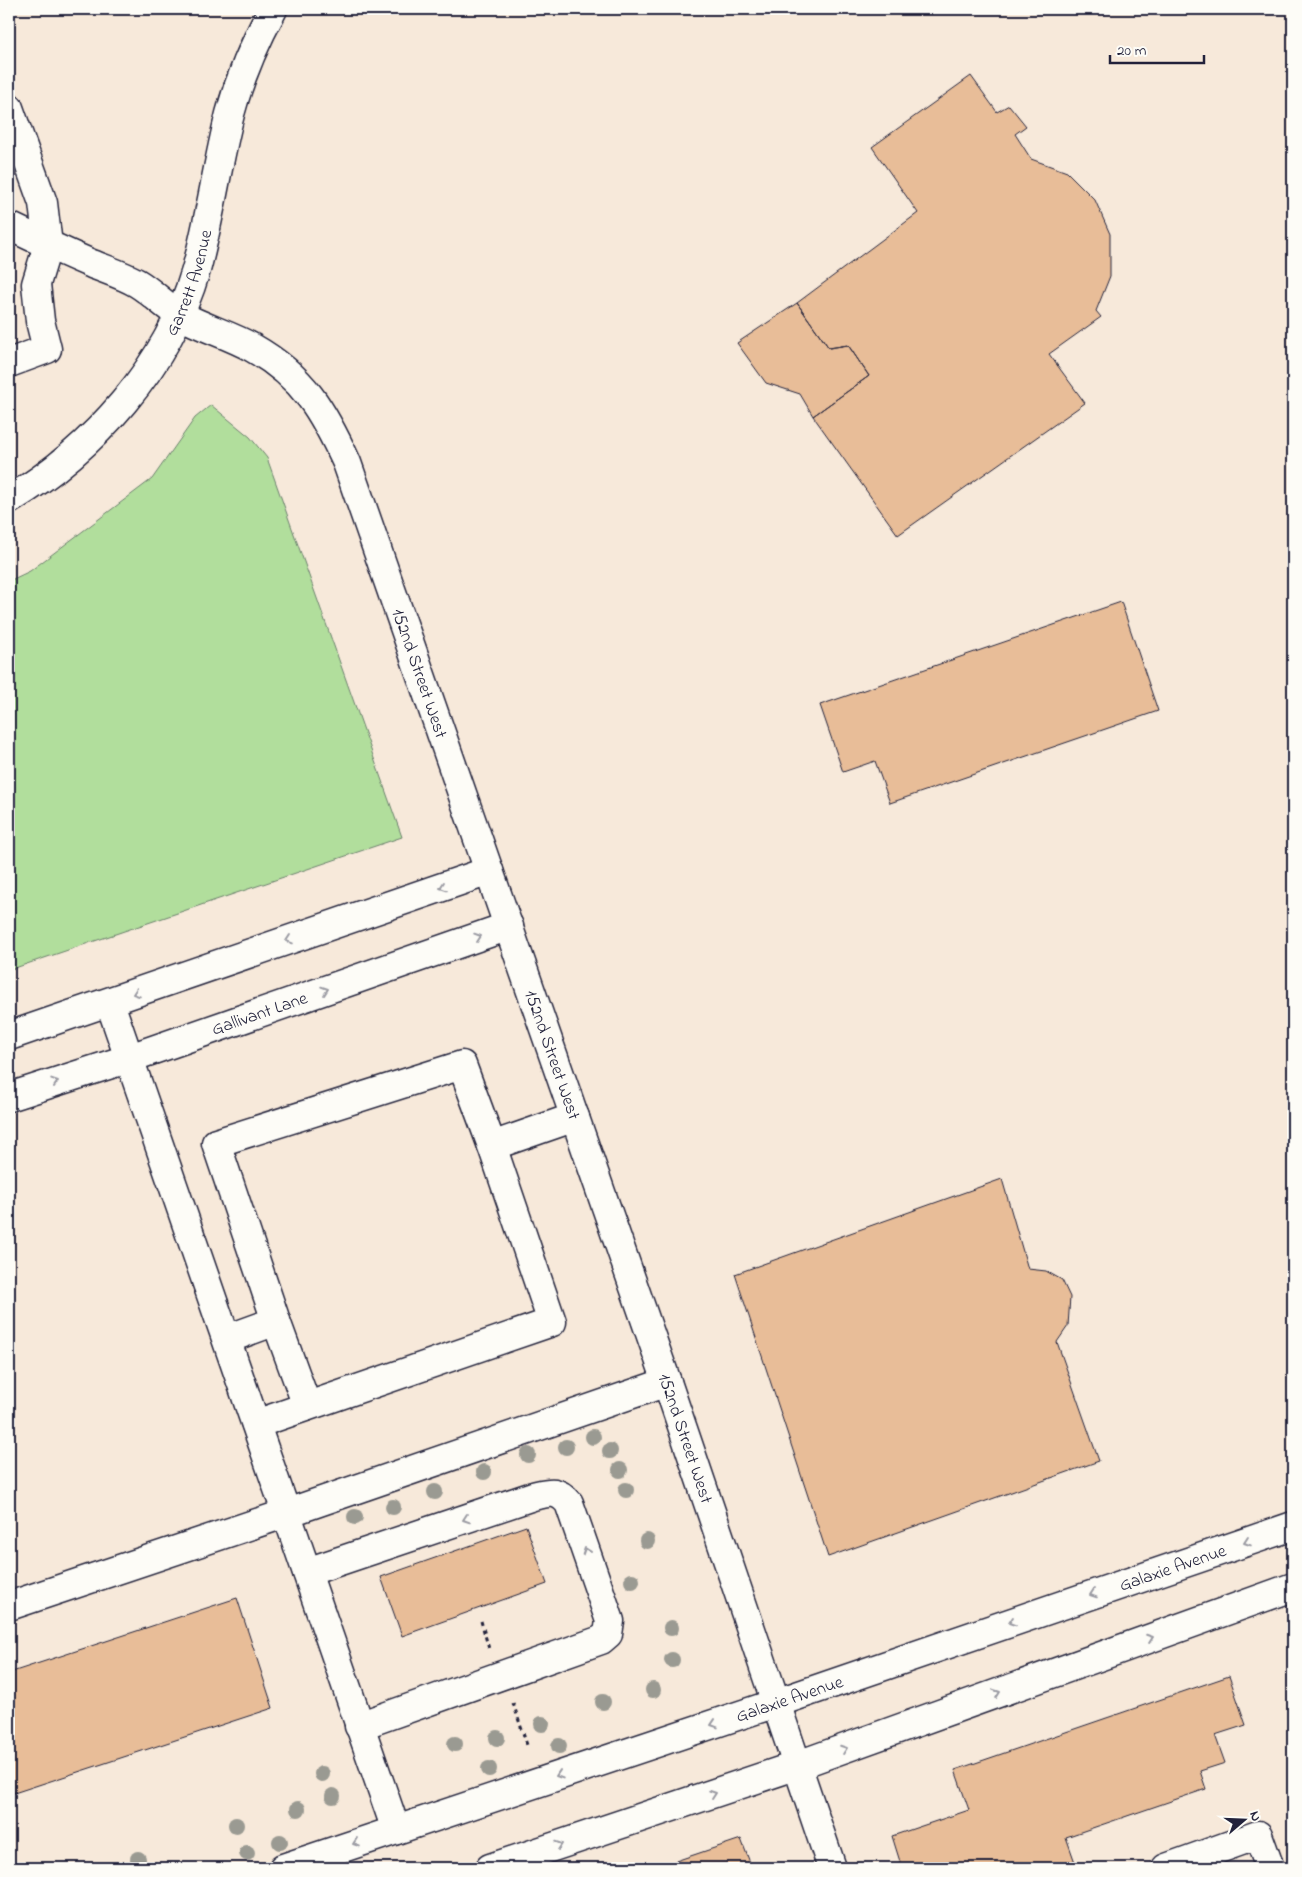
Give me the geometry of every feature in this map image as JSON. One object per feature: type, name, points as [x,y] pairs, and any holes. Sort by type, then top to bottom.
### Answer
[{"type":"street","name":"Garrett Avenue","points":[[9,500],[60,465],[109,418],[162,348],[180,314],[196,270],[230,114],[243,72],[273,9]]},
{"type":"street","points":[[9,108],[43,203],[48,245],[36,284],[40,321],[47,349],[9,363]]},
{"type":"street","name":"152nd Street West","points":[[9,226],[137,283],[180,314],[252,348],[275,362],[292,375],[318,405],[329,424],[347,463],[509,926],[667,1382],[832,1868]]},
{"type":"street","points":[[9,1036],[489,871]]},
{"type":"street","name":"Gallivant Lane","points":[[9,1097],[130,1058],[509,926]]},
{"type":"street","points":[[110,1002],[396,1830]]},
{"type":"street","points":[[256,1424],[552,1322],[492,1146],[462,1065],[216,1143],[276,1322],[307,1406]]},
{"type":"street","points":[[492,1146],[575,1117]]},
{"type":"street","points":[[227,1339],[276,1322]]},
{"type":"street","points":[[9,1606],[287,1513],[667,1382]]},
{"type":"street","points":[[307,1572],[533,1496],[552,1492],[562,1494],[569,1502],[602,1597],[610,1622],[608,1634],[601,1640],[359,1726]]},
{"type":"street","name":"Galaxie Avenue","points":[[283,1868],[1293,1526]]},
{"type":"street","points":[[490,1868],[798,1765],[1293,1587]]},
{"type":"street","points":[[1166,1868],[1258,1835],[1270,1868]]},
{"type":"green space","points":[[211,405],[250,437],[267,458],[402,837],[9,970],[9,581],[30,571],[152,479],[195,418]]},
{"type":"building","points":[[971,76],[997,112],[1009,105],[1026,126],[1015,134],[1031,159],[1067,172],[1095,200],[1110,234],[1110,276],[1096,311],[1101,317],[1049,354],[1085,403],[898,535],[813,416],[869,376],[848,345],[829,348],[797,303],[918,213],[872,147]]},
{"type":"building","points":[[797,303],[829,348],[848,345],[869,376],[813,416],[800,394],[766,383],[737,343]]},
{"type":"building","points":[[1121,602],[1158,711],[890,803],[875,761],[843,772],[820,705]]},
{"type":"building","points":[[1002,1179],[1028,1269],[1046,1271],[1062,1280],[1070,1297],[1068,1326],[1057,1342],[1099,1461],[828,1557],[735,1274]]},
{"type":"building","points":[[526,1526],[547,1584],[402,1636],[381,1577]]},
{"type":"building","points":[[237,1598],[273,1708],[14,1793],[9,1778],[9,1673]]},
{"type":"building","points":[[1229,1676],[1246,1725],[1215,1735],[1225,1763],[1200,1771],[1206,1789],[1066,1837],[1077,1868],[902,1868],[892,1836],[969,1810],[955,1770]]},
{"type":"building","points":[[741,1839],[752,1868],[655,1868]]}]
